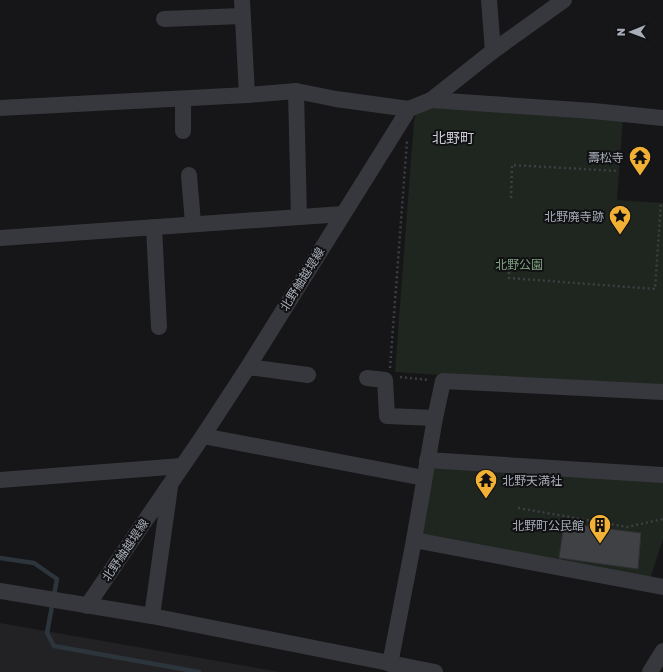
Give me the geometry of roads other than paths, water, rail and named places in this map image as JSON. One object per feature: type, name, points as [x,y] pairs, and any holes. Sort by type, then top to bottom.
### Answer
[{"type":"street","points":[[489,0],[493,51]]},
{"type":"street","points":[[0,108],[183,99],[296,90],[336,99],[409,109],[430,100],[493,51],[564,0]]},
{"type":"street","points":[[164,19],[242,8],[247,95]]},
{"type":"street","points":[[296,90],[298,217]]},
{"type":"street","points":[[183,99],[184,131]]},
{"type":"street","points":[[430,100],[593,111],[663,118]]},
{"type":"street","name":"北野舳越堤線","points":[[87,606],[171,483],[248,366],[409,109]]},
{"type":"street","points":[[189,175],[193,224]]},
{"type":"street","points":[[0,238],[343,214]]},
{"type":"street","points":[[154,227],[159,327]]},
{"type":"street","points":[[248,366],[308,375]]},
{"type":"street","points":[[367,378],[385,380],[387,416],[435,418]]},
{"type":"street","points":[[390,664],[443,381],[663,392]]},
{"type":"street","points":[[202,436],[424,478]]},
{"type":"street","points":[[427,460],[663,475]]},
{"type":"street","points":[[0,480],[182,466]]},
{"type":"street","points":[[152,616],[171,483]]},
{"type":"street","points":[[414,540],[663,587]]},
{"type":"street","points":[[0,591],[152,616],[435,672]]},
{"type":"street","points":[[650,672],[663,651]]},
{"type":"waterway","points":[[0,558],[34,563],[57,579],[47,633],[54,646],[199,672]]},
{"type":"place","name":"壽松寺","points":[[640,176]]},
{"type":"place","name":"北野廃寺跡","points":[[620,236]]},
{"type":"place","name":"北野天満社","points":[[486,500]]},
{"type":"place","name":"北野町公民館","points":[[600,544]]},
{"type":"district","name":"北野町","points":[[453,137]]},
{"type":"park label","name":"北野公園","points":[[519,264]]}]
